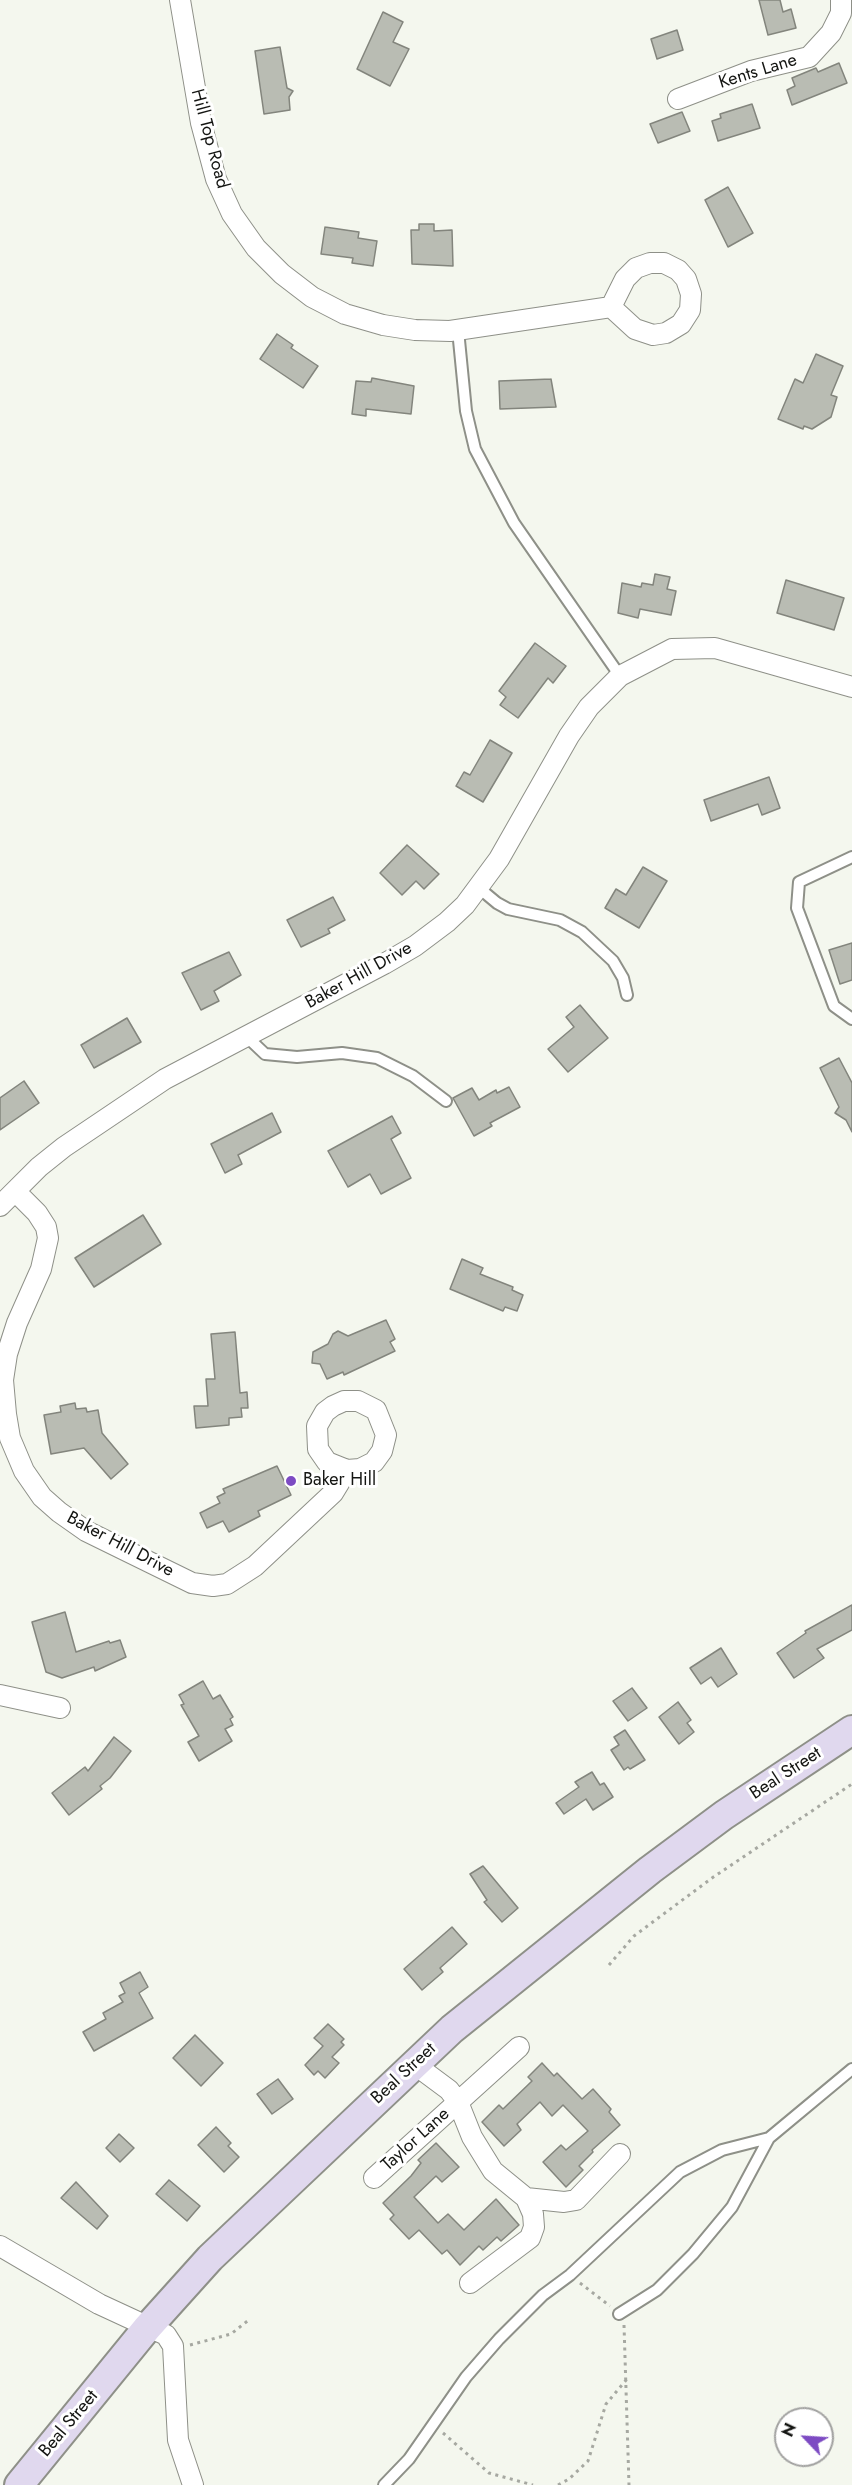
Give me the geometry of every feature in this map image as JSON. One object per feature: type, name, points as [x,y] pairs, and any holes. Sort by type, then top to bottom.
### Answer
[{"type":"street","name":"Hill Top Road","points":[[180,0],[201,123],[216,178],[232,214],[256,248],[282,274],[312,297],[345,314],[383,325],[415,330],[458,330],[611,307]]},
{"type":"street","name":"Kents Lane","points":[[678,99],[751,71],[809,57],[831,33],[842,13],[841,0]]},
{"type":"street","name":"Baker Hill Drive","points":[[0,1206],[39,1167],[95,1125],[165,1079],[415,946],[447,922],[478,888],[499,859],[569,736],[590,707],[620,676],[672,649],[715,648],[852,687]]},
{"type":"street","name":"Baker Hill Drive","points":[[15,1191],[38,1213],[46,1227],[48,1238],[41,1269],[17,1323],[7,1354],[3,1380],[6,1414],[10,1438],[24,1471],[42,1497],[59,1512],[86,1532],[192,1583],[213,1586],[227,1584],[255,1566],[333,1493],[347,1470]]},
{"type":"street","points":[[0,1695],[60,1708]]},
{"type":"street","name":"Beal Street","points":[[19,2485],[147,2328],[210,2258],[414,2064],[520,1972],[650,1870],[724,1815],[852,1730]]},
{"type":"street","name":"Taylor Lane","points":[[374,2178],[519,2047]]},
{"type":"street","name":"Taylor Lane","points":[[414,2064],[440,2082],[458,2102],[472,2137],[493,2171],[526,2198]]},
{"type":"street","points":[[470,2283],[530,2238],[534,2228],[533,2214],[526,2198],[564,2202],[576,2200],[620,2154]]},
{"type":"street","points":[[0,2246],[99,2304],[166,2335],[173,2346],[178,2440],[193,2485]]},
{"type":"lane","points":[[458,330],[466,411],[476,449],[514,523],[620,676]]},
{"type":"lane","points":[[852,857],[799,882],[797,908],[834,1006],[852,1020]]},
{"type":"lane","points":[[478,888],[508,909],[560,920],[582,932],[613,961],[622,978],[627,995]]},
{"type":"lane","points":[[246,1036],[265,1054],[297,1057],[342,1053],[377,1058],[412,1076],[446,1101]]},
{"type":"lane","points":[[620,2313],[657,2290],[693,2254],[732,2207],[769,2138],[852,2069]]},
{"type":"lane","points":[[384,2485],[409,2458],[466,2377],[499,2339],[543,2295],[570,2275],[680,2172],[723,2150],[769,2138]]},
{"type":"path","points":[[609,1965],[634,1936],[711,1878],[852,1784]]},
{"type":"path","points":[[570,2275],[620,2313],[625,2328],[626,2441],[629,2485]]},
{"type":"path","points":[[173,2346],[199,2344],[231,2334],[250,2319]]},
{"type":"path","points":[[558,2485],[569,2479],[588,2461],[606,2404],[627,2379]]},
{"type":"path","points":[[434,2424],[489,2473],[533,2485]]},
{"type":"building","points":[[759,0],[780,0],[783,12],[791,9],[796,28],[768,35]]},
{"type":"building","points":[[383,12],[403,22],[393,42],[409,49],[390,86],[357,69]]},
{"type":"building","points":[[677,30],[683,50],[657,59],[651,39]]},
{"type":"building","points":[[280,47],[287,88],[293,91],[289,97],[290,110],[264,114],[255,51]]},
{"type":"building","points":[[839,63],[847,83],[792,105],[787,90],[795,86],[792,78],[816,68],[818,72]]},
{"type":"building","points":[[752,104],[760,128],[718,141],[712,121],[721,118],[720,114]]},
{"type":"building","points":[[682,112],[690,131],[658,143],[650,124]]},
{"type":"building","points":[[728,187],[753,233],[728,247],[705,200]]},
{"type":"building","points":[[419,224],[434,224],[434,231],[452,230],[453,266],[412,264],[411,230],[419,230]]},
{"type":"building","points":[[325,227],[359,232],[358,238],[377,241],[373,266],[352,263],[353,258],[321,254]]},
{"type":"building","points":[[277,334],[293,345],[291,348],[318,366],[303,388],[260,359]]},
{"type":"building","points":[[816,354],[843,366],[831,395],[837,397],[831,417],[812,429],[804,426],[803,429],[778,419],[795,379],[803,383]]},
{"type":"building","points":[[372,378],[414,386],[411,414],[366,409],[366,416],[352,414],[356,381],[371,382]]},
{"type":"building","points":[[551,379],[556,407],[500,409],[499,381]]},
{"type":"building","points":[[655,574],[670,577],[667,589],[676,591],[671,615],[640,609],[638,618],[618,613],[622,583],[641,587],[642,583],[653,585]]},
{"type":"building","points":[[786,580],[844,598],[834,630],[777,613]]},
{"type":"building","points":[[535,643],[566,666],[553,683],[548,678],[518,718],[500,705],[506,697],[499,691]]},
{"type":"building","points":[[490,740],[512,753],[483,802],[456,786],[464,772],[470,775]]},
{"type":"building","points":[[769,777],[780,808],[762,815],[758,804],[711,821],[704,800]]},
{"type":"building","points":[[407,845],[439,874],[424,889],[416,881],[402,895],[380,873]]},
{"type":"building","points":[[643,867],[667,881],[639,928],[605,908],[616,889],[626,895]]},
{"type":"building","points":[[333,897],[345,920],[328,929],[330,933],[301,947],[287,920]]},
{"type":"building","points":[[852,943],[852,980],[840,984],[829,950]]},
{"type":"building","points":[[229,952],[241,975],[214,991],[219,1001],[201,1010],[182,973]]},
{"type":"building","points":[[580,1005],[608,1038],[568,1072],[548,1049],[574,1027],[566,1017]]},
{"type":"building","points":[[127,1018],[141,1042],[94,1068],[81,1045]]},
{"type":"building","points":[[839,1058],[852,1083],[852,1132],[846,1120],[835,1113],[839,1107],[820,1068]]},
{"type":"building","points":[[24,1081],[39,1103],[0,1130],[0,1098]]},
{"type":"building","points":[[509,1087],[520,1107],[490,1123],[492,1126],[474,1136],[453,1098],[472,1088],[479,1100],[496,1090],[497,1093]]},
{"type":"building","points":[[272,1113],[281,1132],[238,1155],[242,1164],[225,1173],[211,1144]]},
{"type":"building","points":[[392,1116],[401,1133],[391,1139],[411,1178],[381,1194],[370,1174],[348,1187],[328,1151]]},
{"type":"building","points":[[143,1215],[161,1244],[94,1287],[75,1258]]},
{"type":"building","points":[[462,1259],[483,1268],[480,1274],[513,1287],[512,1290],[523,1295],[517,1311],[505,1307],[503,1311],[450,1289]]},
{"type":"building","points":[[386,1320],[395,1339],[390,1342],[395,1351],[344,1375],[343,1372],[327,1379],[320,1364],[312,1363],[313,1352],[328,1344],[333,1334],[338,1331],[348,1336]]},
{"type":"building","points":[[235,1332],[240,1393],[247,1392],[248,1408],[241,1408],[242,1417],[229,1418],[229,1425],[196,1428],[194,1406],[208,1406],[206,1379],[215,1379],[211,1334]]},
{"type":"building","points":[[75,1403],[76,1409],[86,1408],[87,1412],[98,1410],[102,1433],[128,1464],[111,1479],[84,1448],[51,1454],[44,1415],[61,1412],[60,1406]]},
{"type":"building","points":[[277,1466],[291,1495],[258,1511],[260,1516],[229,1532],[223,1521],[207,1528],[200,1513],[220,1503],[217,1497],[225,1493],[223,1489]]},
{"type":"building","points":[[852,1605],[852,1630],[817,1649],[824,1658],[794,1678],[777,1653],[806,1633],[805,1631]]},
{"type":"building","points":[[65,1612],[76,1652],[109,1641],[110,1643],[120,1640],[126,1657],[95,1671],[94,1667],[62,1678],[46,1672],[32,1622]]},
{"type":"building","points":[[721,1648],[737,1674],[718,1687],[711,1677],[701,1684],[690,1668]]},
{"type":"building","points":[[203,1681],[213,1699],[220,1695],[233,1717],[230,1719],[233,1725],[225,1729],[232,1741],[199,1761],[188,1742],[199,1736],[181,1705],[184,1704],[179,1695]]},
{"type":"building","points":[[632,1688],[647,1708],[628,1721],[613,1701]]},
{"type":"building","points":[[678,1702],[691,1720],[687,1723],[694,1732],[679,1744],[659,1717]]},
{"type":"building","points":[[625,1730],[645,1760],[624,1770],[611,1750],[619,1745],[614,1737]]},
{"type":"building","points":[[114,1737],[131,1751],[110,1778],[100,1786],[102,1789],[69,1815],[52,1793],[85,1767],[88,1771]]},
{"type":"building","points":[[592,1772],[600,1785],[604,1783],[613,1797],[593,1810],[586,1799],[564,1814],[556,1803],[579,1787],[575,1782]]},
{"type":"building","points":[[483,1866],[518,1908],[502,1922],[484,1902],[487,1900],[470,1874]]},
{"type":"building","points":[[452,1927],[467,1944],[440,1968],[443,1972],[422,1990],[404,1969]]},
{"type":"building","points":[[140,1972],[148,1987],[139,1993],[153,2018],[94,2051],[83,2032],[106,2019],[103,2013],[123,2002],[119,1996],[125,1993],[120,1983]]},
{"type":"building","points":[[328,2024],[344,2039],[341,2042],[344,2045],[332,2057],[339,2063],[325,2078],[318,2071],[314,2075],[305,2065],[323,2046],[314,2038]]},
{"type":"building","points":[[195,2035],[223,2063],[201,2086],[173,2058]]},
{"type":"building","points":[[542,2063],[554,2076],[557,2073],[582,2099],[593,2089],[611,2109],[609,2112],[620,2125],[592,2150],[593,2152],[579,2166],[583,2170],[566,2187],[543,2162],[561,2145],[566,2150],[588,2131],[563,2105],[552,2116],[540,2102],[517,2124],[521,2130],[504,2146],[482,2122],[499,2105],[503,2109],[532,2081],[528,2077]]},
{"type":"building","points":[[278,2079],[293,2099],[272,2114],[257,2094]]},
{"type":"building","points":[[216,2127],[231,2143],[228,2146],[239,2157],[224,2172],[198,2145]]},
{"type":"building","points":[[119,2134],[134,2148],[120,2162],[106,2148]]},
{"type":"building","points":[[436,2143],[459,2167],[442,2182],[436,2176],[414,2197],[438,2223],[448,2214],[464,2230],[496,2199],[519,2225],[501,2241],[497,2237],[483,2250],[479,2246],[460,2265],[447,2250],[442,2254],[419,2230],[409,2239],[390,2219],[394,2215],[383,2203],[411,2176],[421,2163],[418,2160]]},
{"type":"building","points":[[169,2180],[200,2206],[187,2221],[156,2194]]},
{"type":"building","points":[[76,2182],[108,2216],[97,2229],[61,2198]]},
{"type":"place","name":"Baker Hill","points":[[291,1481]]}]
